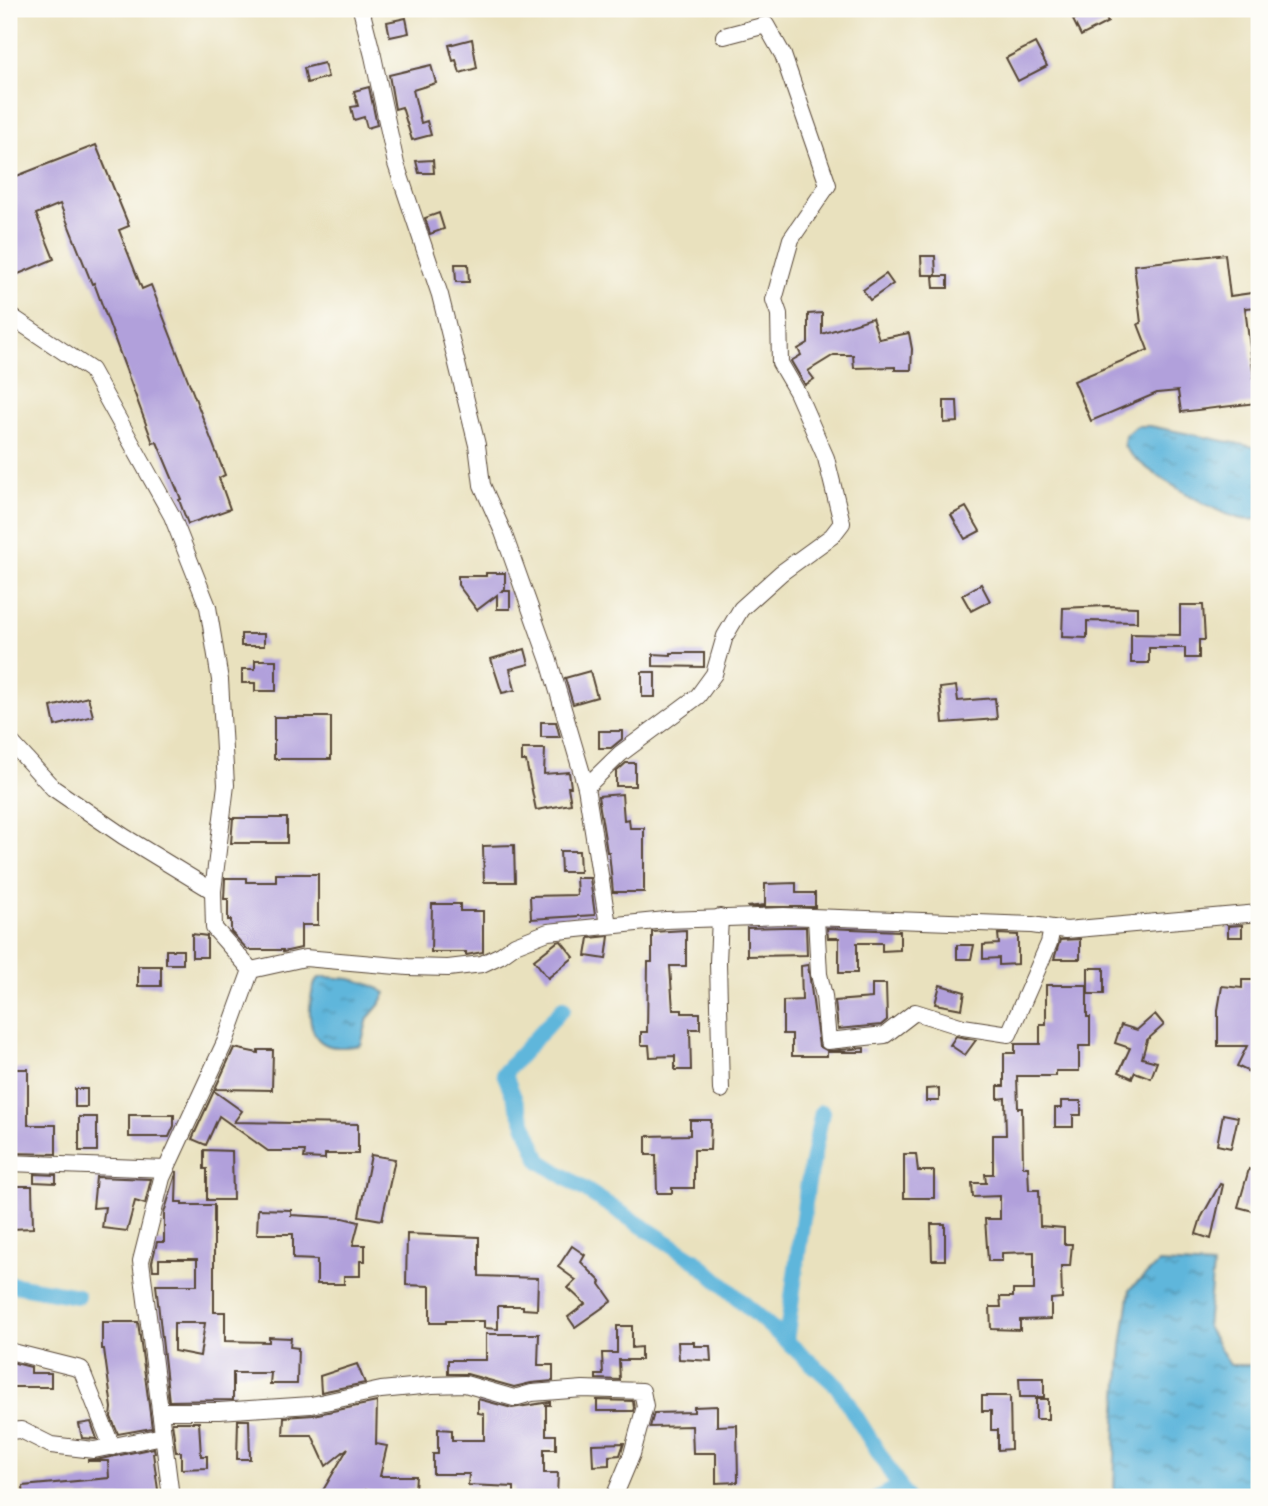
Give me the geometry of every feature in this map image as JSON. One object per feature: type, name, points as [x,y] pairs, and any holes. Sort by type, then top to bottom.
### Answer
[{"type":"street","points":[[361,9],[396,164],[440,295],[477,445],[482,485],[503,532],[549,661],[586,787],[608,925]]},
{"type":"street","points":[[586,787],[620,754],[698,696],[713,674],[725,636],[741,609],[781,573],[832,536],[842,523],[826,458],[797,392],[780,363],[779,314],[774,300],[792,239],[828,185],[783,55],[766,25],[724,36]]},
{"type":"street","points":[[9,316],[91,370],[172,516],[208,607],[220,680],[226,785],[213,891],[214,928],[251,970]]},
{"type":"street","points":[[9,740],[53,788],[123,836],[213,891]]},
{"type":"street","points":[[251,970],[305,958],[447,968],[482,964],[515,945],[548,932],[720,917],[1032,925],[1066,930],[1259,914]]},
{"type":"street","points":[[720,917],[718,962],[721,1090]]},
{"type":"street","points":[[816,918],[819,974],[828,1041],[885,1035],[915,1012],[963,1027],[1009,1034],[1049,943],[1052,928]]},
{"type":"street","points":[[171,1497],[141,1261],[166,1169],[225,1042],[251,970]]},
{"type":"street","points":[[9,1163],[166,1169]]},
{"type":"street","points":[[9,1351],[81,1369],[112,1447]]},
{"type":"street","points":[[160,1411],[219,1411],[311,1405],[381,1390],[432,1385],[465,1384],[514,1398],[532,1393],[583,1388],[642,1391],[646,1406],[632,1454],[614,1497]]},
{"type":"street","points":[[9,1432],[21,1430],[51,1445],[94,1450],[163,1436]]},
{"type":"water","points":[[1137,426],[1150,426],[1259,448],[1257,519],[1240,519],[1223,513],[1175,487],[1144,465],[1124,446],[1125,435]]},
{"type":"water","points":[[323,977],[356,980],[386,993],[368,1018],[361,1045],[327,1045],[314,1033],[310,1005],[317,979]]},
{"type":"water","points":[[1159,1263],[1213,1266],[1207,1327],[1230,1365],[1259,1365],[1259,1476],[1236,1497],[1114,1497],[1116,1420],[1130,1289]]},
{"type":"building","points":[[1094,9],[1101,9],[1108,22],[1081,36],[1073,20]]},
{"type":"building","points":[[406,18],[409,33],[390,37],[387,22]]},
{"type":"building","points":[[472,39],[477,68],[460,73],[456,60],[453,61],[449,45]]},
{"type":"building","points":[[1035,43],[1047,66],[1018,81],[1006,58]]},
{"type":"building","points":[[324,63],[328,77],[307,83],[304,68]]},
{"type":"building","points":[[431,65],[436,83],[413,90],[421,123],[427,121],[431,135],[412,140],[402,107],[395,109],[389,75]]},
{"type":"building","points":[[369,87],[377,125],[367,128],[364,117],[354,120],[351,107],[358,106],[354,91]]},
{"type":"building","points":[[96,145],[129,226],[119,230],[142,289],[151,285],[225,475],[219,478],[230,509],[188,524],[179,500],[181,499],[157,442],[153,443],[94,283],[92,284],[60,204],[36,214],[54,259],[9,278],[9,179]]},
{"type":"building","points":[[433,160],[434,173],[419,173],[416,161]]},
{"type":"building","points":[[439,213],[444,229],[430,234],[425,218]]},
{"type":"building","points":[[1225,254],[1230,296],[1259,292],[1259,307],[1245,308],[1257,403],[1181,412],[1178,391],[1157,393],[1091,421],[1074,381],[1148,350],[1138,324],[1141,323],[1134,265]]},
{"type":"building","points":[[921,256],[935,256],[936,275],[922,275]]},
{"type":"building","points":[[455,264],[468,264],[469,282],[456,282]]},
{"type":"building","points":[[886,274],[893,284],[870,300],[863,290]]},
{"type":"building","points":[[933,276],[948,276],[948,288],[934,288]]},
{"type":"building","points":[[822,313],[822,334],[872,318],[879,339],[909,333],[912,349],[911,370],[895,370],[895,367],[854,368],[853,355],[834,355],[808,371],[814,379],[805,385],[791,361],[801,355],[798,349],[808,343],[808,314]]},
{"type":"building","points":[[944,401],[957,401],[958,422],[944,423]]},
{"type":"building","points":[[966,507],[980,531],[965,539],[951,515]]},
{"type":"building","points":[[486,573],[505,573],[505,589],[502,591],[510,591],[510,609],[497,609],[497,595],[477,610],[458,585],[458,576],[486,576]]},
{"type":"building","points":[[981,584],[990,601],[971,611],[962,595]]},
{"type":"building","points":[[1180,605],[1203,605],[1205,640],[1199,640],[1199,658],[1185,658],[1185,648],[1149,648],[1149,663],[1131,663],[1131,634],[1180,635]]},
{"type":"building","points":[[1137,607],[1137,622],[1087,621],[1087,638],[1062,637],[1063,608]]},
{"type":"building","points":[[241,634],[264,634],[264,646],[241,646]]},
{"type":"building","points":[[525,649],[529,664],[510,669],[515,690],[502,693],[491,659]]},
{"type":"building","points":[[704,653],[704,667],[653,666],[653,654]]},
{"type":"building","points":[[255,660],[276,660],[276,691],[255,691],[255,683],[242,683],[242,669],[255,669]]},
{"type":"building","points":[[590,671],[597,697],[573,704],[565,678]]},
{"type":"building","points":[[642,672],[655,672],[655,697],[642,697]]},
{"type":"building","points":[[956,686],[958,701],[995,698],[997,719],[943,723],[940,688]]},
{"type":"building","points":[[88,697],[93,716],[55,726],[51,707]]},
{"type":"building","points":[[274,717],[331,717],[331,759],[274,759]]},
{"type":"building","points":[[541,722],[556,722],[560,737],[541,737]]},
{"type":"building","points":[[599,731],[622,731],[622,739],[611,748],[599,748]]},
{"type":"building","points":[[522,749],[545,749],[544,774],[569,772],[571,804],[536,810],[526,761],[522,761]]},
{"type":"building","points":[[626,763],[635,763],[635,786],[616,786],[616,772]]},
{"type":"building","points":[[622,794],[624,820],[629,819],[630,828],[644,828],[644,892],[613,892],[609,852],[598,796]]},
{"type":"building","points":[[233,818],[287,818],[287,843],[231,843]]},
{"type":"building","points":[[514,845],[515,882],[484,882],[483,846]]},
{"type":"building","points":[[560,851],[579,851],[580,872],[561,872]]},
{"type":"building","points":[[276,874],[318,874],[318,925],[301,925],[301,948],[283,952],[248,950],[231,932],[228,899],[224,899],[225,878],[246,878],[246,882],[276,882]]},
{"type":"building","points":[[576,878],[590,878],[595,915],[531,919],[530,896],[577,895]]},
{"type":"building","points":[[796,883],[796,893],[815,893],[815,907],[747,907],[765,905],[765,884]]},
{"type":"building","points":[[432,904],[460,904],[460,911],[483,911],[483,952],[466,955],[466,952],[431,952]]},
{"type":"building","points":[[1242,925],[1242,937],[1228,937],[1228,926]]},
{"type":"building","points":[[806,927],[807,955],[747,956],[747,928]]},
{"type":"building","points":[[827,928],[900,931],[900,950],[882,951],[882,943],[857,943],[857,973],[839,973],[839,938],[828,938]]},
{"type":"building","points":[[686,930],[686,966],[670,966],[673,1010],[700,1013],[700,1029],[690,1029],[691,1070],[675,1070],[675,1056],[650,1057],[649,1045],[641,1045],[641,1032],[647,1032],[648,962],[652,962],[652,932]]},
{"type":"building","points":[[192,934],[207,936],[207,957],[192,957]]},
{"type":"building","points":[[998,934],[1018,935],[1018,964],[999,965],[999,958],[983,959],[983,945],[999,944]]},
{"type":"building","points":[[609,936],[606,959],[586,956],[589,938]]},
{"type":"building","points":[[1080,939],[1080,959],[1054,959],[1060,940]]},
{"type":"building","points":[[561,941],[574,957],[548,978],[534,960]]},
{"type":"building","points":[[957,945],[974,945],[971,959],[957,959]]},
{"type":"building","points":[[166,950],[183,950],[183,964],[166,964]]},
{"type":"building","points":[[808,965],[819,1046],[828,1051],[864,1048],[864,1052],[792,1056],[792,1034],[783,1034],[783,1001],[802,1000],[801,966]]},
{"type":"building","points":[[138,966],[161,966],[161,986],[138,986]]},
{"type":"building","points":[[1088,968],[1104,968],[1104,994],[1088,994]]},
{"type":"building","points":[[1242,980],[1254,980],[1254,986],[1259,986],[1259,1077],[1237,1066],[1247,1046],[1218,1046],[1218,1010],[1222,986],[1242,988]]},
{"type":"building","points":[[872,984],[886,984],[887,1020],[881,1025],[838,1029],[835,1001],[872,998]]},
{"type":"building","points":[[940,985],[965,992],[962,1009],[935,1004]]},
{"type":"building","points":[[1046,985],[1087,985],[1087,1017],[1090,1017],[1090,1046],[1079,1046],[1079,1071],[1056,1071],[1056,1076],[1017,1076],[1018,1108],[1022,1108],[1023,1167],[1028,1167],[1029,1190],[1039,1190],[1040,1226],[1064,1228],[1064,1244],[1072,1244],[1070,1266],[1061,1266],[1062,1298],[1051,1299],[1051,1319],[1020,1320],[1020,1330],[991,1329],[990,1307],[1001,1307],[1000,1297],[1013,1297],[1013,1290],[1034,1290],[1034,1252],[1002,1253],[1002,1261],[988,1261],[985,1219],[1000,1219],[1000,1196],[973,1197],[972,1183],[986,1183],[985,1174],[993,1174],[993,1135],[1006,1135],[1005,1098],[998,1099],[998,1086],[1004,1086],[1004,1053],[1015,1053],[1015,1044],[1040,1044],[1040,1024],[1046,1024]]},
{"type":"building","points":[[1155,1014],[1164,1025],[1147,1040],[1142,1058],[1157,1062],[1151,1078],[1135,1072],[1132,1078],[1119,1072],[1130,1048],[1115,1043],[1121,1025],[1137,1030]]},
{"type":"building","points":[[956,1036],[976,1040],[965,1055],[950,1045]]},
{"type":"building","points":[[234,1048],[258,1053],[258,1050],[273,1050],[272,1090],[215,1089]]},
{"type":"building","points":[[9,1069],[28,1069],[28,1125],[56,1125],[56,1154],[10,1153]]},
{"type":"building","points":[[939,1088],[939,1101],[926,1101],[926,1089]]},
{"type":"building","points":[[75,1089],[87,1089],[87,1107],[75,1107]]},
{"type":"building","points":[[214,1091],[242,1111],[234,1122],[358,1124],[358,1154],[325,1154],[325,1159],[304,1158],[305,1151],[268,1151],[219,1116],[206,1145],[192,1139]]},
{"type":"building","points":[[1061,1101],[1081,1101],[1081,1115],[1073,1115],[1073,1127],[1055,1127],[1055,1108],[1061,1108]]},
{"type":"building","points":[[1223,1114],[1238,1117],[1231,1148],[1217,1145]]},
{"type":"building","points":[[129,1115],[174,1115],[174,1126],[169,1137],[129,1137]]},
{"type":"building","points":[[79,1117],[97,1117],[97,1151],[79,1151]]},
{"type":"building","points":[[690,1120],[711,1120],[710,1150],[694,1150],[694,1188],[672,1188],[672,1193],[657,1193],[656,1155],[646,1155],[646,1136],[690,1135]]},
{"type":"building","points":[[204,1150],[232,1151],[233,1200],[207,1200]]},
{"type":"building","points":[[904,1154],[916,1154],[918,1171],[934,1171],[934,1198],[904,1198]]},
{"type":"building","points":[[371,1155],[395,1159],[382,1220],[359,1216]]},
{"type":"building","points":[[1249,1169],[1259,1173],[1259,1187],[1253,1211],[1238,1207]]},
{"type":"building","points":[[177,1171],[176,1202],[182,1202],[182,1205],[214,1205],[214,1312],[225,1312],[225,1341],[269,1342],[269,1337],[291,1338],[290,1347],[298,1348],[297,1384],[270,1384],[271,1373],[233,1373],[233,1400],[169,1401],[156,1285],[197,1285],[197,1259],[159,1259],[159,1270],[153,1270],[152,1262],[157,1242],[164,1242],[164,1213]],"holes":[[[174,1323],[205,1323],[200,1356],[174,1351]]]},
{"type":"building","points":[[34,1174],[56,1175],[56,1183],[34,1182]]},
{"type":"building","points":[[96,1177],[151,1179],[145,1204],[135,1201],[127,1231],[102,1228],[105,1207],[93,1208]]},
{"type":"building","points":[[1220,1184],[1223,1185],[1211,1239],[1196,1234],[1201,1218]]},
{"type":"building","points":[[11,1186],[32,1186],[33,1228],[11,1229]]},
{"type":"building","points":[[258,1209],[291,1210],[291,1215],[343,1218],[359,1222],[353,1245],[365,1245],[365,1261],[360,1261],[360,1276],[344,1276],[344,1284],[317,1284],[317,1260],[293,1259],[293,1234],[257,1234]]},
{"type":"building","points":[[931,1224],[945,1224],[945,1260],[932,1260]]},
{"type":"building","points":[[407,1234],[479,1237],[479,1276],[538,1278],[537,1310],[523,1309],[523,1306],[498,1306],[498,1329],[484,1328],[484,1321],[430,1323],[430,1286],[406,1285]]},
{"type":"building","points":[[572,1246],[585,1255],[581,1262],[601,1282],[612,1301],[575,1327],[568,1317],[585,1304],[568,1288],[576,1280],[558,1267]]},
{"type":"building","points":[[102,1322],[138,1322],[152,1428],[118,1434],[111,1417],[112,1408],[102,1349]]},
{"type":"building","points":[[617,1326],[632,1326],[632,1348],[641,1347],[641,1360],[619,1360],[620,1380],[596,1379],[596,1375],[603,1375],[602,1353],[617,1353]]},
{"type":"building","points":[[486,1334],[539,1334],[538,1365],[553,1365],[553,1381],[514,1387],[467,1374],[448,1374],[448,1360],[486,1360]]},
{"type":"building","points":[[678,1342],[710,1346],[711,1361],[679,1359]]},
{"type":"building","points":[[11,1362],[31,1367],[31,1373],[51,1373],[51,1387],[10,1387]]},
{"type":"building","points":[[357,1364],[365,1383],[321,1392],[320,1376]]},
{"type":"building","points":[[1019,1378],[1044,1378],[1044,1397],[1020,1397]]},
{"type":"building","points":[[982,1396],[1010,1396],[1011,1449],[998,1450],[998,1430],[991,1430],[991,1411],[982,1411]]},
{"type":"building","points":[[478,1399],[512,1408],[550,1402],[550,1405],[546,1405],[546,1435],[556,1435],[556,1449],[544,1449],[544,1473],[558,1473],[557,1496],[514,1497],[514,1487],[468,1485],[469,1474],[433,1474],[433,1454],[438,1454],[438,1429],[452,1430],[452,1440],[484,1440],[484,1414],[478,1413]]},
{"type":"building","points":[[1036,1399],[1048,1399],[1048,1419],[1036,1419]]},
{"type":"building","points":[[597,1400],[633,1401],[634,1408],[633,1411],[597,1411]]},
{"type":"building","points":[[377,1402],[376,1444],[387,1446],[380,1476],[416,1476],[415,1489],[407,1489],[406,1497],[378,1497],[366,1490],[361,1497],[319,1497],[348,1448],[326,1466],[312,1435],[283,1435],[284,1417],[313,1415]]},
{"type":"building","points":[[717,1406],[717,1426],[737,1425],[738,1482],[716,1483],[716,1453],[693,1453],[692,1426],[650,1427],[654,1413],[694,1412],[694,1407]]},
{"type":"building","points":[[238,1420],[249,1420],[250,1459],[237,1459]]},
{"type":"building","points":[[91,1422],[97,1439],[82,1438],[79,1424]]},
{"type":"building","points":[[172,1422],[199,1422],[201,1456],[207,1456],[207,1468],[181,1469],[181,1452],[176,1452]]},
{"type":"building","points":[[624,1443],[620,1455],[609,1456],[609,1465],[593,1466],[592,1444]]},
{"type":"building","points":[[154,1448],[159,1497],[24,1497],[23,1486],[109,1478],[108,1461],[88,1460]]},
{"type":"waterway","points":[[563,1008],[504,1073],[540,1161],[695,1260],[837,1386],[906,1497]]},
{"type":"waterway","points":[[786,1341],[807,1188],[822,1112]]},
{"type":"waterway","points":[[9,1284],[77,1296]]},
{"type":"waterway","points":[[879,1497],[900,1487]]}]
